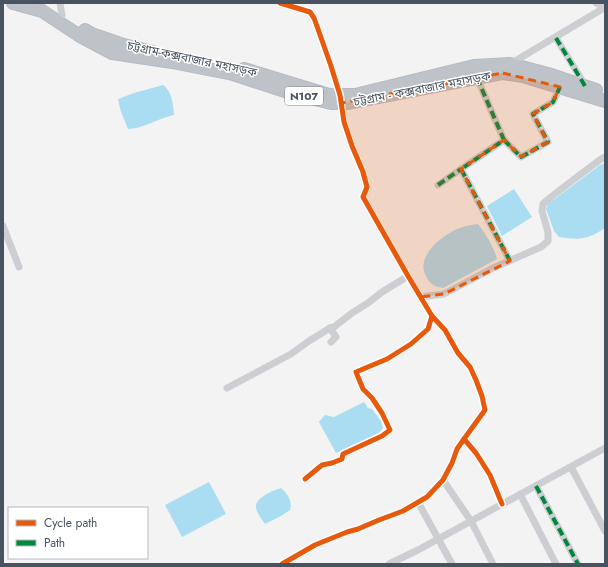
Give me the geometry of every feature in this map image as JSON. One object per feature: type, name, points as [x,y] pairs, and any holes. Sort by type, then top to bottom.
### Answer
[{"type":"highway","name":"চট্টগ্রাম - কক্সবাজার মহাসড়ক","points":[[13,3],[42,10],[80,36],[112,53],[172,62],[233,74],[288,92],[331,103],[340,99],[348,103],[503,73],[523,76],[605,101]]},
{"type":"highway","name":"চট্টগ্রাম-কক্সবাজার মহাসড়ক","points":[[42,3],[92,34],[124,45],[151,52],[233,66],[340,99],[474,66],[510,64],[548,74],[605,93]]},
{"type":"street","points":[[60,3],[62,15]]},
{"type":"street","points":[[280,3],[310,12],[314,18],[331,66],[340,99],[344,122],[367,187],[364,197],[420,297],[432,316],[444,330],[458,353],[470,367],[486,410],[457,449],[452,463],[443,480],[427,496],[403,511],[314,545],[282,564]]},
{"type":"street","points":[[510,64],[605,8],[596,3]]},
{"type":"street","points":[[556,38],[585,86]]},
{"type":"street","points":[[477,78],[504,140],[520,157],[548,142],[533,114],[553,102],[560,87]]},
{"type":"street","points":[[438,184],[504,140]]},
{"type":"street","points":[[420,297],[444,294],[510,260],[541,247],[548,241],[548,232],[542,211],[543,204],[605,157]]},
{"type":"street","points":[[461,169],[510,260]]},
{"type":"street","points":[[3,226],[19,267]]},
{"type":"street","points":[[227,388],[291,354],[309,341],[334,327],[352,312],[368,304],[382,292],[408,276]]},
{"type":"street","points":[[305,479],[322,465],[342,459],[343,454],[382,436],[390,430],[382,413],[372,398],[363,389],[356,372],[387,359],[411,344],[428,328],[432,316]]},
{"type":"street","points":[[330,328],[336,337],[331,342]]},
{"type":"street","points":[[464,439],[476,453],[490,475],[502,504]]},
{"type":"street","points":[[389,564],[418,550],[605,448]]},
{"type":"street","points":[[571,467],[605,531]]},
{"type":"street","points":[[443,480],[471,521],[493,564]]},
{"type":"street","points":[[536,486],[578,564]]},
{"type":"street","points":[[520,494],[556,564]]},
{"type":"street","points":[[418,502],[452,564]]},
{"type":"highlighted area","points":[[503,73],[560,87],[553,102],[533,114],[548,142],[521,157],[504,140],[461,169],[510,261],[444,294],[420,297],[363,197],[367,187],[344,122],[341,103]]},
{"type":"water","points":[[163,85],[170,94],[174,115],[134,129],[128,129],[121,112],[118,99]]},
{"type":"water","points":[[605,163],[605,228],[593,235],[578,239],[559,237],[554,231],[546,209],[548,204],[600,165]]},
{"type":"water","points":[[514,189],[532,217],[502,236],[487,206]]},
{"type":"water","points":[[478,224],[491,245],[497,259],[443,288],[432,284],[428,280],[423,268],[429,251],[438,241],[451,232],[462,227]]},
{"type":"water","points":[[364,402],[368,408],[372,409],[381,421],[383,428],[377,435],[336,453],[319,422],[325,415],[334,417]]},
{"type":"water","points":[[209,482],[226,514],[182,537],[165,505]]},
{"type":"water","points":[[281,488],[289,498],[291,503],[290,510],[265,524],[259,516],[256,504],[266,495]]},
{"type":"marked path","points":[[556,38],[585,86]]},
{"type":"marked path","points":[[477,78],[504,140],[461,169],[510,261]]},
{"type":"marked path","points":[[504,140],[521,157],[548,142],[533,114],[553,102],[560,87]]},
{"type":"marked path","points":[[438,185],[461,169]]},
{"type":"marked path","points":[[536,486],[578,564]]},
{"type":"cycle path","points":[[280,3],[310,12],[314,18],[340,95],[344,122],[363,172],[367,187],[363,197],[432,316],[445,330],[458,353],[470,367],[476,380],[485,410],[464,439]]},
{"type":"cycle path","points":[[305,479],[322,465],[342,459],[343,454],[382,436],[390,430],[382,413],[372,398],[363,389],[356,372],[387,359],[411,344],[428,329],[432,316]]},
{"type":"cycle path","points":[[282,564],[315,545],[403,511],[427,497],[443,480],[452,463],[457,449],[464,439],[476,453],[490,475],[502,504]]}]
